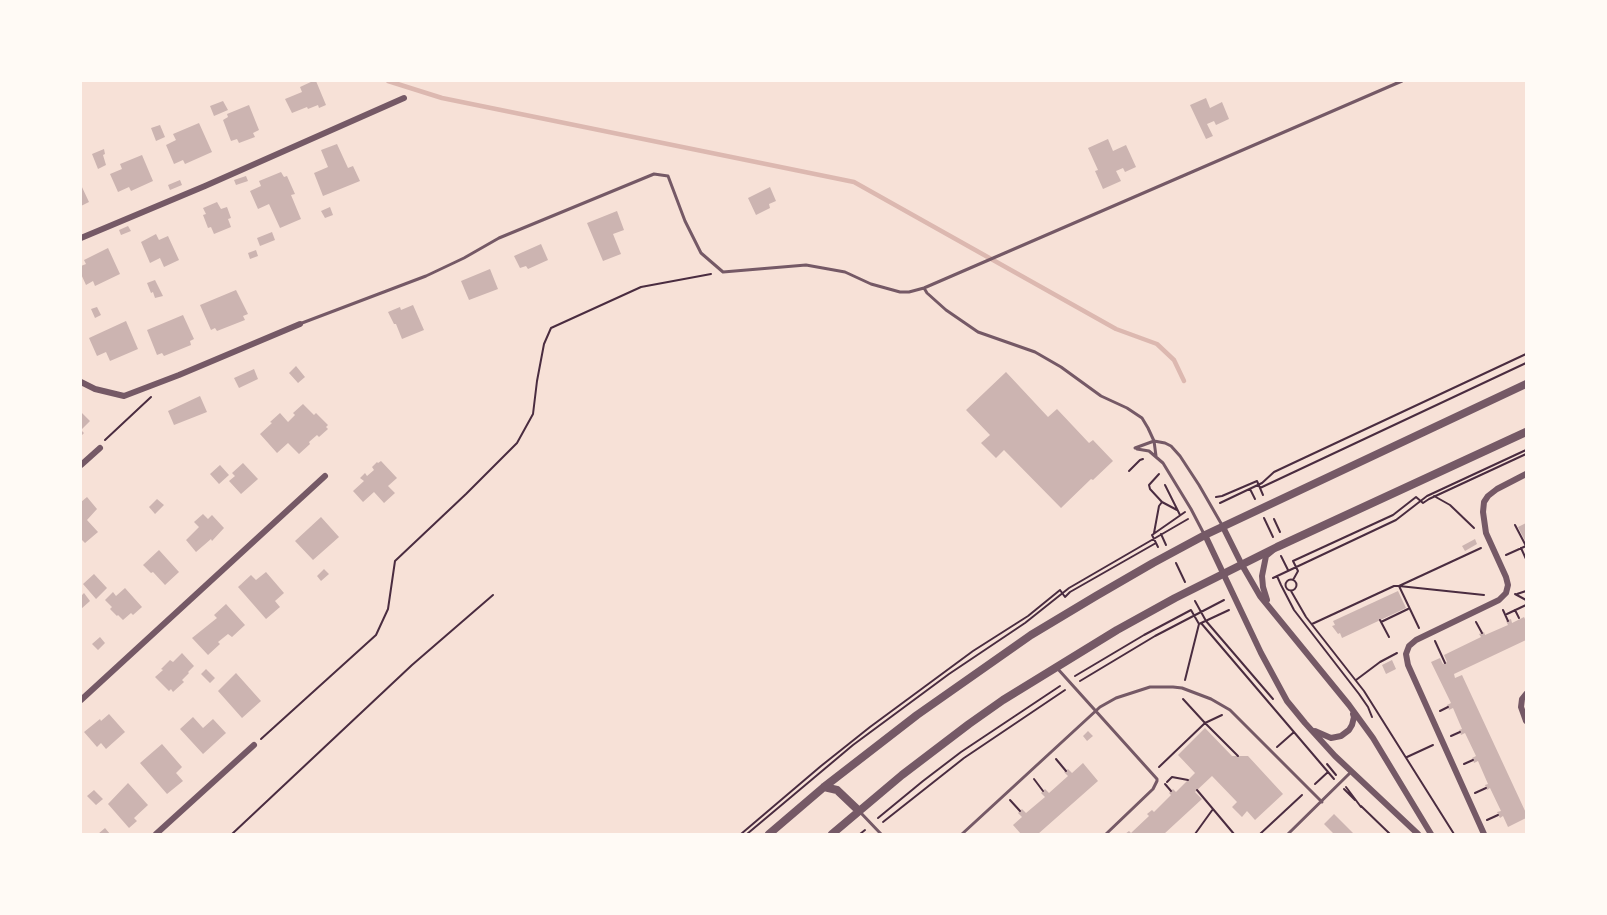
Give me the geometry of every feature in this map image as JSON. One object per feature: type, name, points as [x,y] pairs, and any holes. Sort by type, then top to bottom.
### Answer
[{"type":"street","points":[[81,238],[404,98]]},
{"type":"street","points":[[81,382],[95,389],[124,396],[300,324]]},
{"type":"street","points":[[769,834],[824,787],[917,715],[1022,642],[1096,596],[1171,553],[1259,508],[1526,384]]},
{"type":"street","points":[[832,834],[902,775],[1003,700],[1117,630],[1275,549],[1526,432]]},
{"type":"street","points":[[81,465],[100,448]]},
{"type":"street","points":[[1484,834],[1408,664],[1406,654],[1412,642],[1499,600],[1506,593],[1508,585],[1506,576],[1485,528],[1484,507],[1486,499],[1497,489],[1526,474]]},
{"type":"street","points":[[81,700],[325,476]]},
{"type":"street","points":[[1223,527],[1254,586],[1373,738],[1431,834]]},
{"type":"street","points":[[1205,536],[1287,700],[1305,723],[1352,772],[1418,834]]},
{"type":"street","points":[[1269,607],[1262,576],[1266,556],[1275,549]]},
{"type":"street","points":[[1526,694],[1522,699],[1521,707],[1526,721]]},
{"type":"street","points":[[1305,723],[1324,736],[1336,738],[1341,736],[1349,730],[1354,721],[1354,714],[1349,705]]},
{"type":"street","points":[[156,834],[254,745]]},
{"type":"street","points":[[824,787],[837,790],[858,810]]},
{"type":"lane","points":[[300,324],[426,276],[499,238],[654,174],[668,176],[685,221],[701,253],[723,272],[807,265],[845,272],[871,284],[900,292],[909,292],[924,288],[1402,81]]},
{"type":"lane","points":[[924,288],[946,310],[978,332],[1035,352],[1061,367],[1101,396],[1128,408],[1142,418],[1154,441],[1156,456]]},
{"type":"lane","points":[[1205,536],[1177,483],[1163,463],[1149,451],[1135,448],[1154,441],[1165,443],[1175,450],[1223,527]]},
{"type":"lane","points":[[1056,666],[1153,773],[1157,782],[1156,786],[1106,834]]},
{"type":"lane","points":[[962,834],[1096,710],[1116,698],[1140,689],[1161,686],[1182,688],[1230,710],[1322,802]]},
{"type":"lane","points":[[1288,834],[1352,772]]},
{"type":"lane","points":[[858,810],[881,834]]},
{"type":"path","points":[[254,745],[376,635],[388,609],[395,561],[517,443],[533,414],[544,344],[551,327],[641,287],[723,272]]},
{"type":"path","points":[[1259,486],[1274,472],[1526,354]]},
{"type":"path","points":[[1218,504],[1526,363]]},
{"type":"path","points":[[100,448],[102,442],[141,407],[164,381]]},
{"type":"path","points":[[1293,580],[1298,571],[1293,561],[1393,515],[1416,497],[1423,503],[1526,452]]},
{"type":"path","points":[[1270,579],[1396,520],[1427,496],[1526,452]]},
{"type":"path","points":[[1129,471],[1140,460],[1147,460]]},
{"type":"path","points":[[1156,468],[1159,474],[1149,485],[1152,492],[1162,502],[1178,511]]},
{"type":"path","points":[[1212,498],[1257,481],[1265,498]]},
{"type":"path","points":[[1155,533],[1180,514],[1164,483]]},
{"type":"path","points":[[1250,489],[1275,549],[1288,570]]},
{"type":"path","points":[[1434,496],[1449,505],[1478,531]]},
{"type":"path","points":[[741,834],[821,766],[921,688],[973,651],[1028,616],[1060,590],[1065,597],[1156,543],[1152,535],[1155,533],[1159,506],[1162,502]]},
{"type":"path","points":[[1274,519],[1283,538]]},
{"type":"path","points":[[1498,559],[1526,546],[1515,525]]},
{"type":"path","points":[[1161,534],[1206,621],[1273,699]]},
{"type":"path","points":[[1399,586],[1491,544]]},
{"type":"path","points":[[1521,548],[1526,559]]},
{"type":"path","points":[[1277,576],[1301,620],[1368,707],[1373,738]]},
{"type":"path","points":[[1283,586],[1288,580],[1293,580]]},
{"type":"path","points":[[1291,591],[1296,586],[1293,580]]},
{"type":"path","points":[[1283,586],[1291,591],[1300,608],[1356,680],[1454,834]]},
{"type":"path","points":[[1312,624],[1394,586],[1495,596],[1499,600]]},
{"type":"path","points":[[1399,586],[1422,636]]},
{"type":"path","points":[[1516,595],[1526,591]]},
{"type":"path","points":[[232,834],[412,665],[492,595]]},
{"type":"path","points":[[876,828],[964,758],[1073,685],[1194,615],[1226,600]]},
{"type":"path","points":[[1506,614],[1526,605]]},
{"type":"path","points":[[1201,623],[1231,608]]},
{"type":"path","points":[[1389,637],[1381,621],[1410,609]]},
{"type":"path","points":[[860,834],[961,752],[1068,680],[1191,610],[1199,624],[1201,623],[1294,732],[1361,807],[1390,834]]},
{"type":"path","points":[[1515,610],[1519,618]]},
{"type":"path","points":[[1431,633],[1445,663]]},
{"type":"path","points":[[1356,680],[1396,653],[1406,654]]},
{"type":"path","points":[[1153,773],[1206,723],[1238,756]]},
{"type":"path","points":[[1272,751],[1294,732]]},
{"type":"path","points":[[1054,756],[1066,771]]},
{"type":"path","points":[[1324,761],[1340,783]]},
{"type":"path","points":[[1032,777],[1043,791]]},
{"type":"path","points":[[1165,784],[1171,791]]},
{"type":"path","points":[[1197,790],[1234,834]]},
{"type":"path","points":[[1260,834],[1304,794]]},
{"type":"path","points":[[1009,798],[1020,811]]},
{"type":"path","points":[[1195,834],[1213,809]]},
{"type":"building","points":[[316,81],[326,105],[319,108],[318,105],[308,109],[307,107],[292,113],[285,99],[302,92],[300,87]]},
{"type":"building","points":[[1206,98],[1210,108],[1222,102],[1229,119],[1216,125],[1214,121],[1207,124],[1213,136],[1206,139],[1190,105]]},
{"type":"building","points":[[223,101],[228,110],[214,116],[210,106]]},
{"type":"building","points":[[249,105],[259,130],[253,133],[255,137],[239,143],[237,139],[231,141],[223,120],[228,117],[227,114]]},
{"type":"building","points":[[199,123],[212,152],[185,164],[183,160],[174,164],[166,145],[176,140],[173,134]]},
{"type":"building","points":[[160,125],[165,137],[156,141],[151,128]]},
{"type":"building","points":[[1108,139],[1113,151],[1126,145],[1136,167],[1125,172],[1123,168],[1116,171],[1121,181],[1103,189],[1095,171],[1098,170],[1088,148]]},
{"type":"building","points":[[337,144],[348,168],[353,166],[360,181],[323,196],[314,173],[328,167],[321,150]]},
{"type":"building","points":[[104,149],[106,165],[98,169],[92,154]]},
{"type":"building","points":[[142,155],[153,181],[131,191],[129,187],[118,192],[110,174],[122,169],[120,164]]},
{"type":"building","points":[[281,172],[284,177],[287,176],[295,194],[291,195],[301,219],[280,228],[269,204],[258,209],[250,191],[261,186],[259,181]]},
{"type":"building","points":[[246,176],[248,181],[236,185],[234,180]]},
{"type":"building","points":[[180,180],[182,185],[170,190],[168,185]]},
{"type":"building","points":[[81,185],[89,202],[81,206]]},
{"type":"building","points":[[770,187],[776,201],[769,204],[770,208],[756,215],[748,198]]},
{"type":"building","points":[[217,202],[221,209],[227,207],[231,227],[214,234],[211,227],[208,228],[203,208]]},
{"type":"building","points":[[330,207],[333,215],[325,218],[321,211]]},
{"type":"building","points":[[617,211],[624,230],[613,234],[621,254],[603,261],[587,223]]},
{"type":"building","points":[[128,226],[131,231],[121,235],[119,230]]},
{"type":"building","points":[[272,232],[275,240],[260,246],[257,238]]},
{"type":"building","points":[[156,234],[159,240],[168,236],[179,260],[164,267],[160,258],[150,263],[141,242]]},
{"type":"building","points":[[541,244],[548,260],[528,269],[526,266],[520,268],[514,256]]},
{"type":"building","points":[[108,248],[120,274],[95,286],[93,281],[86,285],[81,274],[81,266],[86,264],[84,260]]},
{"type":"building","points":[[256,250],[258,256],[250,259],[248,253]]},
{"type":"building","points":[[490,269],[498,289],[469,300],[461,281]]},
{"type":"building","points":[[155,280],[163,296],[155,298],[147,283]]},
{"type":"building","points":[[236,290],[248,314],[243,316],[245,320],[217,331],[215,328],[211,330],[200,305]]},
{"type":"building","points":[[413,305],[424,330],[402,339],[388,312]]},
{"type":"building","points":[[97,307],[101,315],[95,318],[91,309]]},
{"type":"building","points":[[183,315],[194,339],[190,341],[191,345],[164,356],[162,353],[157,355],[147,330]]},
{"type":"building","points":[[126,321],[138,349],[110,361],[106,352],[97,356],[89,338]]},
{"type":"building","points":[[296,366],[305,377],[298,383],[289,373]]},
{"type":"building","points":[[254,369],[258,379],[239,388],[234,378]]},
{"type":"building","points":[[1006,372],[1048,417],[1057,409],[1089,443],[1093,440],[1113,461],[1061,508],[1004,450],[996,458],[981,443],[990,435],[966,410]]},
{"type":"building","points":[[200,396],[207,412],[174,425],[168,411]]},
{"type":"building","points":[[303,404],[328,425],[326,427],[328,429],[319,437],[317,435],[299,454],[288,443],[277,453],[260,434],[280,413],[288,422],[295,415],[293,413]]},
{"type":"building","points":[[81,412],[90,421],[81,430]]},
{"type":"building","points":[[381,461],[397,478],[388,486],[395,493],[384,503],[374,492],[363,502],[353,491],[364,481],[360,478],[365,473],[367,476],[374,470],[372,467]]},
{"type":"building","points":[[243,463],[258,479],[241,494],[229,481],[235,476],[232,473]]},
{"type":"building","points":[[220,465],[229,475],[219,484],[210,474]]},
{"type":"building","points":[[87,497],[97,509],[87,520],[98,532],[85,543],[81,539],[81,502]]},
{"type":"building","points":[[157,499],[164,505],[155,514],[149,507]]},
{"type":"building","points":[[203,514],[208,519],[212,515],[224,528],[212,541],[211,539],[196,552],[186,540],[199,527],[194,522]]},
{"type":"building","points":[[321,517],[339,537],[313,560],[295,541]]},
{"type":"building","points":[[1526,523],[1526,543],[1518,527]]},
{"type":"building","points":[[1475,539],[1477,544],[1465,551],[1462,546]]},
{"type":"building","points":[[159,550],[179,572],[165,585],[143,565]]},
{"type":"building","points":[[324,569],[329,574],[321,581],[317,576]]},
{"type":"building","points":[[266,572],[284,593],[275,601],[280,607],[266,619],[238,587],[251,575],[256,580]]},
{"type":"building","points":[[94,574],[107,588],[96,599],[83,584]]},
{"type":"building","points":[[125,588],[142,607],[123,620],[110,609],[112,607],[105,600],[113,592],[116,596]]},
{"type":"building","points":[[1398,591],[1406,608],[1342,638],[1332,626],[1335,625],[1333,621]]},
{"type":"building","points":[[84,593],[90,601],[81,609],[81,596]]},
{"type":"building","points":[[226,604],[245,625],[232,637],[228,634],[218,642],[220,644],[208,655],[192,638],[217,618],[214,615]]},
{"type":"building","points":[[1524,617],[1526,640],[1454,674],[1455,678],[1462,675],[1526,813],[1526,818],[1508,827],[1503,816],[1500,818],[1497,812],[1501,811],[1490,788],[1487,790],[1485,785],[1488,784],[1478,761],[1474,763],[1472,758],[1476,756],[1465,733],[1461,735],[1459,730],[1462,729],[1453,708],[1449,710],[1447,705],[1451,703],[1431,662],[1440,658],[1443,664],[1447,662],[1444,655],[1481,637],[1479,634],[1484,632],[1485,635],[1508,625],[1506,621],[1511,619],[1512,623]]},
{"type":"building","points":[[100,637],[105,643],[98,650],[92,644]]},
{"type":"building","points":[[182,653],[194,666],[182,680],[184,682],[173,692],[171,689],[169,691],[155,677],[170,660],[173,662]]},
{"type":"building","points":[[1392,660],[1396,669],[1386,674],[1382,665]]},
{"type":"building","points":[[206,669],[215,678],[210,683],[201,674]]},
{"type":"building","points":[[236,673],[261,701],[242,718],[218,691]]},
{"type":"building","points":[[109,714],[125,732],[106,749],[101,743],[97,747],[84,732]]},
{"type":"building","points":[[193,717],[203,728],[213,719],[226,733],[203,754],[180,729]]},
{"type":"building","points":[[1205,728],[1232,756],[1248,756],[1283,794],[1255,820],[1247,811],[1242,817],[1232,807],[1237,802],[1212,776],[1195,792],[1202,799],[1164,834],[1125,834],[1129,831],[1131,833],[1149,816],[1147,814],[1152,810],[1154,812],[1171,795],[1169,793],[1173,789],[1176,792],[1195,773],[1178,755]]},
{"type":"building","points":[[1088,731],[1093,736],[1087,741],[1083,736]]},
{"type":"building","points":[[162,744],[182,767],[176,773],[183,781],[167,794],[140,763]]},
{"type":"building","points":[[1083,763],[1098,781],[1038,834],[1021,834],[1013,825],[1022,817],[1018,813],[1022,809],[1026,813],[1045,797],[1041,793],[1045,789],[1049,793],[1068,776],[1064,772],[1068,769],[1072,773]]},
{"type":"building","points":[[128,783],[148,805],[134,818],[137,821],[129,828],[108,804]]},
{"type":"building","points":[[94,790],[103,799],[96,805],[87,796]]},
{"type":"building","points":[[1334,814],[1354,834],[1334,834],[1324,824]]},
{"type":"building","points":[[105,828],[110,834],[98,834]]},
{"type":"waterway","points":[[388,81],[442,98],[854,182],[1116,329],[1157,344],[1174,360],[1184,381]]}]
